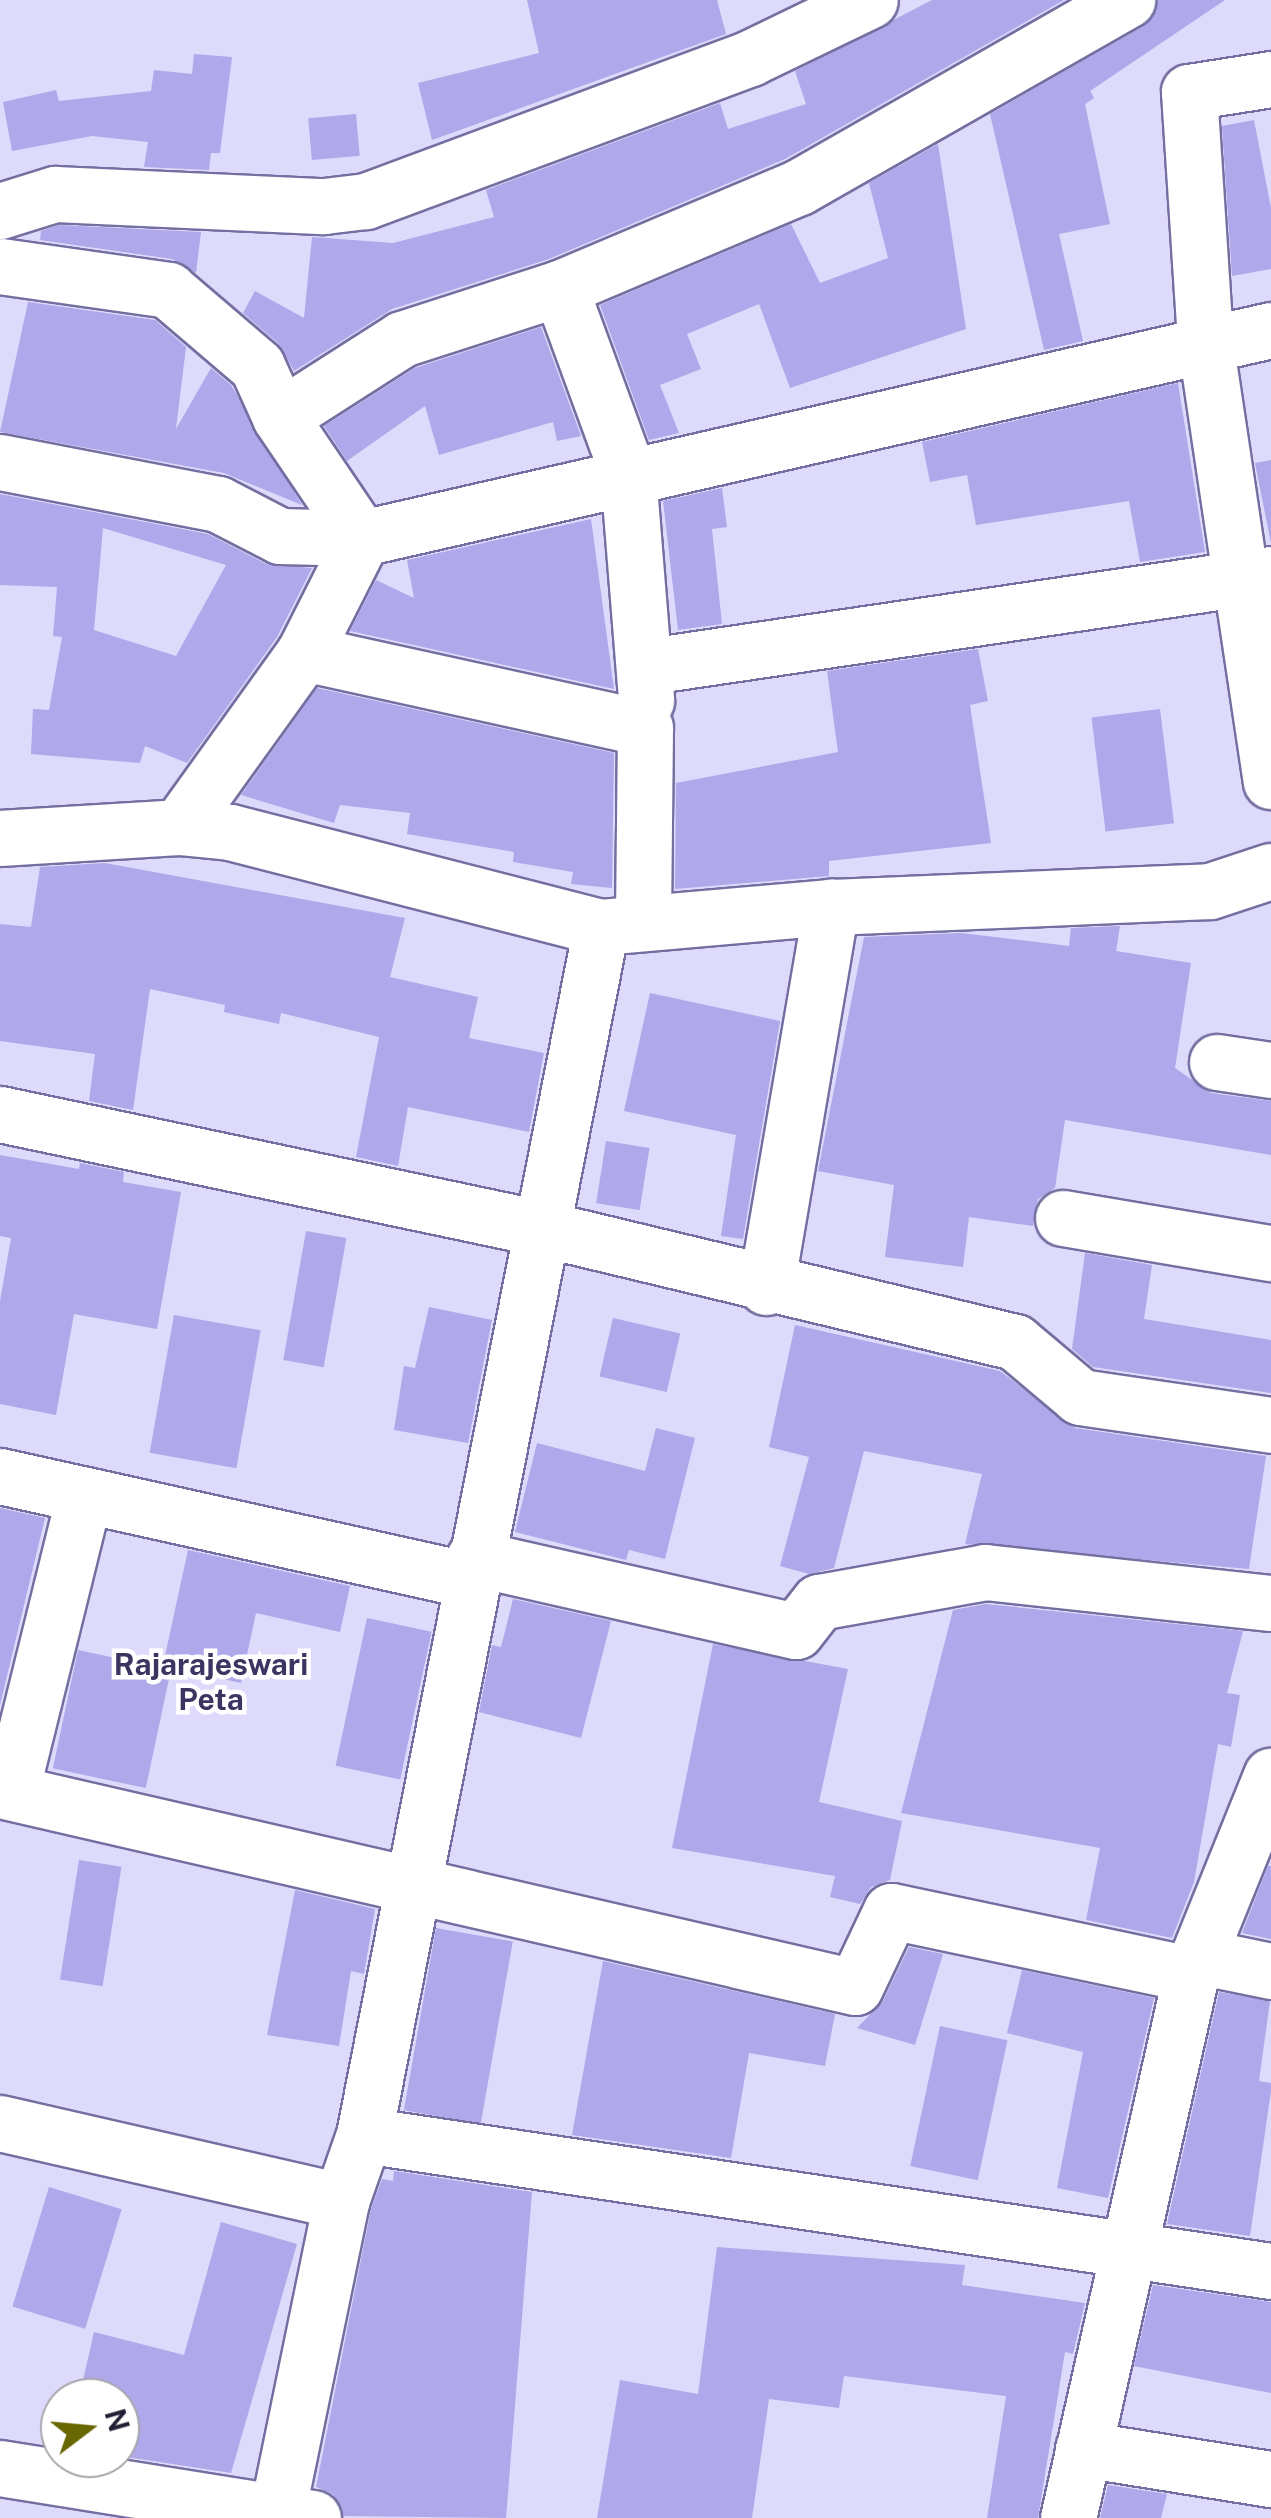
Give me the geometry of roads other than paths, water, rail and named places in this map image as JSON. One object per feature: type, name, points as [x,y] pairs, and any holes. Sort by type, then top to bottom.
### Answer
[{"type":"street","points":[[0,211],[56,194],[324,206],[366,201],[750,58],[870,0]]},
{"type":"street","points":[[280,417],[402,340],[560,288],[799,187],[1127,0]]},
{"type":"street","points":[[1271,79],[1189,92],[1205,341],[1257,576],[1271,781]]},
{"type":"street","points":[[0,266],[168,290],[257,366],[280,417],[362,538]]},
{"type":"street","points":[[0,2468],[289,2515],[340,2201],[364,2135],[408,1885],[540,1228],[622,925],[645,728],[648,666],[628,474],[560,288]]},
{"type":"street","points":[[0,462],[218,504],[280,536],[362,538],[1205,341],[1271,330]]},
{"type":"street","points":[[180,826],[304,653],[362,538]]},
{"type":"street","points":[[648,666],[1257,576]]},
{"type":"street","points":[[304,653],[645,728]]},
{"type":"street","points":[[0,838],[180,826],[230,832],[622,925],[831,906],[1210,891],[1271,901]]},
{"type":"street","points":[[1210,891],[1271,871]]},
{"type":"street","points":[[766,1287],[831,906]]},
{"type":"street","points":[[1217,1062],[1271,1070]]},
{"type":"street","points":[[0,1114],[540,1228],[766,1287],[1015,1342],[1080,1396],[1271,1425]]},
{"type":"street","points":[[1063,1218],[1271,1253]]},
{"type":"street","points":[[0,1476],[796,1631],[819,1602],[985,1572],[1271,1603]]},
{"type":"street","points":[[84,1494],[6,1791],[855,1987],[891,1911],[1194,1965],[1271,1970]]},
{"type":"street","points":[[1068,2518],[1124,2254],[1194,1965],[1271,1776]]},
{"type":"street","points":[[0,2124],[340,2201]]},
{"type":"street","points":[[364,2135],[1124,2254],[1271,2271]]},
{"type":"street","points":[[1083,2449],[1271,2479]]},
{"type":"district","name":"Rajarajeswari Peta","points":[[211,1681]]}]
